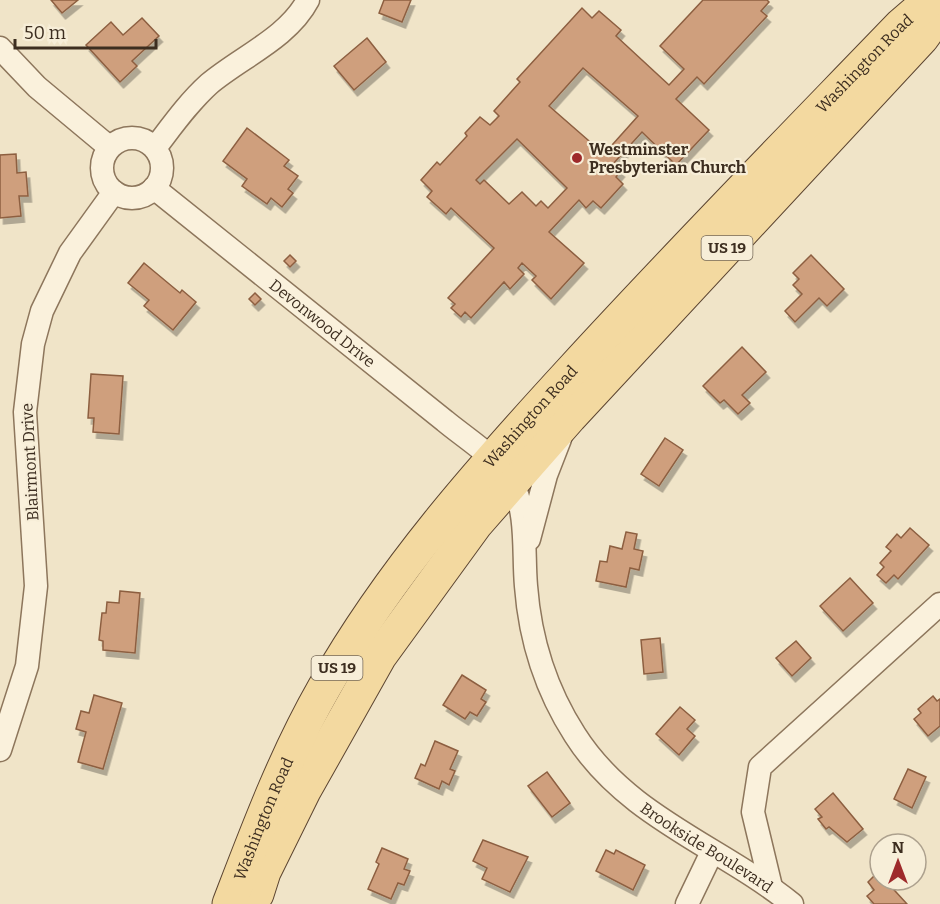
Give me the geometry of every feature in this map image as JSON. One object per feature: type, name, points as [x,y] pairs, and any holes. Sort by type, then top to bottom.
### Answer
[{"type":"main road","name":"Washington Road","points":[[253,904],[264,872],[304,791],[380,656],[447,561],[501,470],[706,227],[901,25],[930,0]]},
{"type":"main road","name":"Washington Road","points":[[229,904],[280,775],[323,689],[374,608],[417,548],[501,470],[570,417],[922,38],[940,13]]},
{"type":"street","points":[[154,148],[197,96],[289,26],[308,0]]},
{"type":"street","points":[[0,48],[37,87],[110,147]]},
{"type":"street","points":[[127,138],[147,141],[154,148],[162,164],[159,181],[154,188],[147,194],[130,198],[114,192],[103,176],[102,166],[110,147],[127,138]]},
{"type":"street","name":"Devonwood Drive","points":[[154,188],[501,470]]},
{"type":"street","name":"Blairmont Drive","points":[[0,750],[27,666],[36,586],[25,412],[33,344],[42,311],[70,253],[114,192]]},
{"type":"street","points":[[525,558],[546,475],[570,417]]},
{"type":"street","name":"Brookside Boulevard","points":[[501,470],[522,518],[528,609],[537,651],[554,696],[576,737],[609,779],[628,796],[712,852],[771,887]]},
{"type":"street","name":"Brookside Boulevard","points":[[771,887],[753,812],[760,767],[940,604]]},
{"type":"street","points":[[687,904],[712,852]]},
{"type":"street","points":[[771,887],[792,904]]},
{"type":"building","points":[[51,0],[78,0],[62,13]]},
{"type":"building","points":[[384,0],[411,0],[402,22],[379,13]]},
{"type":"building","name":"Westminster Presbyterian Church","points":[[703,0],[767,0],[769,2],[761,11],[767,16],[704,84],[697,77],[676,99],[709,130],[676,165],[642,132],[613,164],[621,171],[616,177],[623,184],[601,208],[593,201],[586,208],[579,200],[549,232],[584,263],[551,299],[532,280],[536,276],[522,263],[518,268],[524,274],[510,289],[504,282],[471,318],[465,312],[461,317],[451,308],[455,304],[448,298],[494,248],[451,208],[446,214],[427,197],[432,191],[421,180],[437,162],[440,165],[467,136],[465,133],[480,117],[490,125],[499,116],[494,111],[520,82],[517,79],[582,8],[592,18],[599,11],[621,30],[616,36],[669,85],[684,69],[660,46]],"holes":[[[583,68],[638,116],[604,154],[549,106]],[[517,139],[567,188],[548,208],[541,201],[536,206],[522,192],[509,204],[484,180],[480,184],[476,180]]]},
{"type":"building","points":[[142,18],[159,36],[132,61],[137,66],[120,82],[86,45],[111,22],[123,35]]},
{"type":"building","points":[[367,38],[386,62],[354,90],[334,66]]},
{"type":"building","points":[[247,128],[289,160],[284,166],[298,176],[288,189],[293,193],[282,207],[271,198],[267,204],[242,186],[247,179],[223,161]]},
{"type":"building","points":[[16,154],[17,173],[26,172],[28,196],[19,196],[21,216],[0,218],[0,155]]},
{"type":"building","points":[[290,255],[296,261],[290,267],[284,261]]},
{"type":"building","points":[[811,255],[844,289],[827,306],[819,298],[795,322],[785,311],[802,294],[793,285],[799,279],[793,273]]},
{"type":"building","points":[[144,263],[180,293],[182,290],[196,302],[173,330],[144,306],[149,300],[128,283]]},
{"type":"building","points":[[255,293],[261,299],[255,305],[249,299]]},
{"type":"building","points":[[742,347],[766,372],[742,395],[750,403],[738,414],[724,400],[720,403],[703,386]]},
{"type":"building","points":[[91,374],[123,376],[119,434],[93,432],[94,418],[88,418]]},
{"type":"building","points":[[665,438],[683,450],[659,486],[641,474]]},
{"type":"building","points":[[910,528],[929,545],[898,579],[894,575],[886,583],[877,575],[884,567],[880,563],[891,551],[886,547],[897,534],[901,538]]},
{"type":"building","points":[[626,532],[637,534],[634,549],[643,551],[639,570],[630,568],[626,587],[596,581],[600,561],[607,562],[610,546],[622,549]]},
{"type":"building","points":[[850,578],[873,603],[843,631],[820,606]]},
{"type":"building","points":[[120,591],[140,593],[135,653],[103,650],[103,641],[99,640],[102,613],[106,613],[107,602],[119,603]]},
{"type":"building","points":[[660,638],[663,672],[644,674],[641,640]]},
{"type":"building","points":[[796,641],[811,658],[792,676],[776,658]]},
{"type":"building","points":[[462,675],[486,690],[481,699],[486,702],[477,716],[470,712],[465,719],[443,705]]},
{"type":"building","points":[[94,695],[122,703],[103,769],[78,762],[86,732],[76,729],[81,711],[89,713]]},
{"type":"building","points":[[933,696],[937,701],[940,699],[940,726],[928,736],[914,719],[921,713],[918,709]]},
{"type":"building","points":[[680,707],[695,720],[687,729],[695,736],[679,755],[656,734]]},
{"type":"building","points":[[435,741],[458,751],[450,769],[455,771],[449,785],[442,781],[439,789],[415,778],[421,764],[425,766]]},
{"type":"building","points":[[908,769],[926,777],[912,808],[894,799]]},
{"type":"building","points":[[547,772],[570,803],[552,817],[528,786]]},
{"type":"building","points":[[833,793],[863,829],[847,842],[829,827],[826,829],[818,819],[822,817],[815,809]]},
{"type":"building","points":[[483,840],[528,857],[510,892],[482,879],[487,868],[473,861]]},
{"type":"building","points":[[382,848],[408,859],[404,869],[410,871],[404,885],[398,883],[391,899],[368,889],[379,864],[376,862]]},
{"type":"building","points":[[606,850],[614,854],[616,850],[645,865],[633,890],[596,871]]},
{"type":"building","points":[[872,892],[896,892],[907,904],[874,904],[867,896]]},
{"type":"place","name":"Westminster Presbyterian Church","points":[[577,158]]}]
